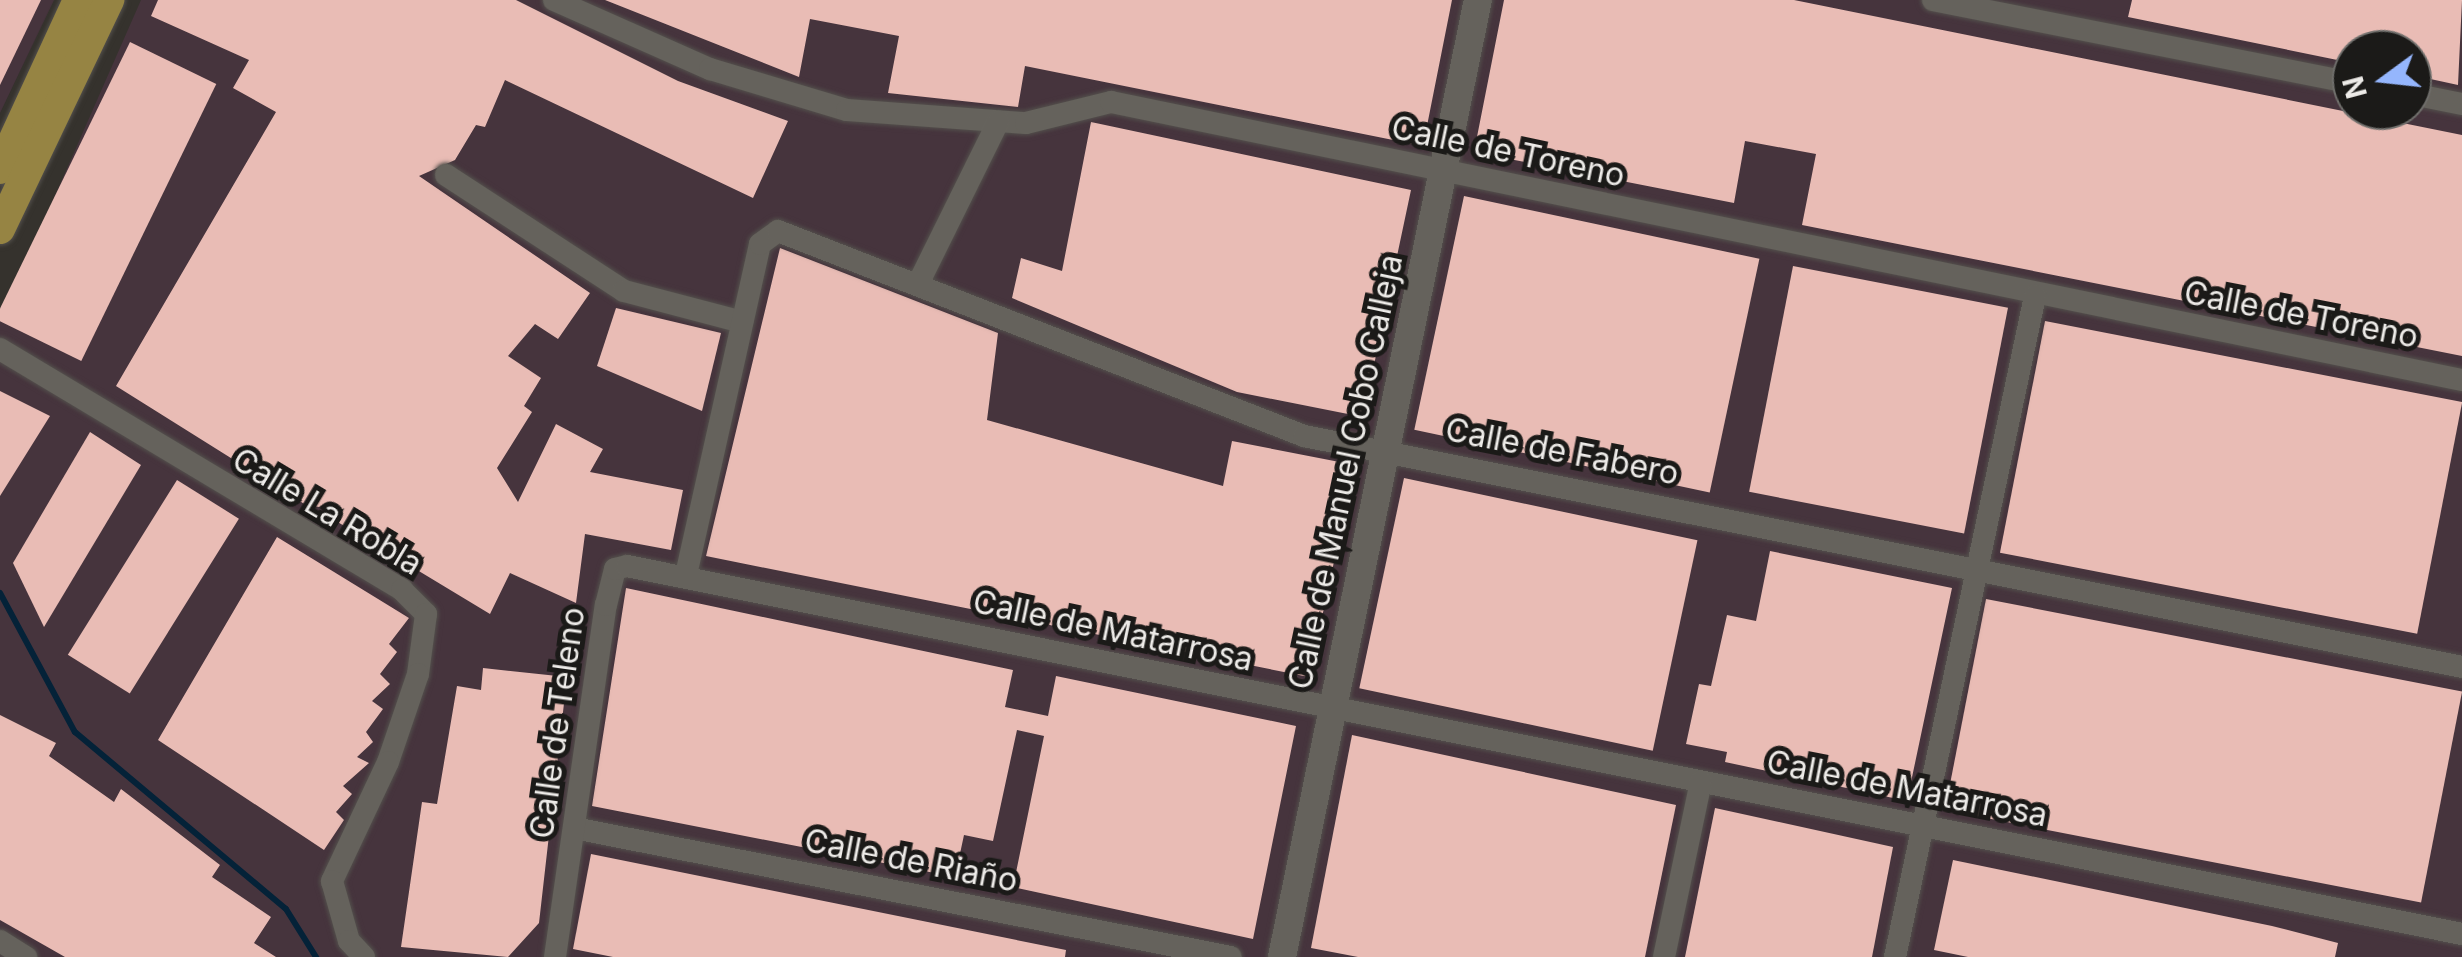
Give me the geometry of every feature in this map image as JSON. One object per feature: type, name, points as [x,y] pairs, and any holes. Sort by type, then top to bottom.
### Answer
[{"type":"main road","points":[[0,169],[78,0]]},
{"type":"main road","points":[[0,229],[109,0]]},
{"type":"street","name":"Calle de Toreno","points":[[554,0],[781,94],[847,110],[998,122],[1057,120],[1111,102],[2035,296],[2462,380]]},
{"type":"street","name":"Calle de Manuel Cobo Calleja","points":[[1282,957],[1478,0]]},
{"type":"street","points":[[1933,0],[2332,78]]},
{"type":"street","points":[[2432,98],[2462,104]]},
{"type":"street","points":[[918,284],[998,122]]},
{"type":"street","points":[[446,175],[624,290],[742,322],[686,574]]},
{"type":"street","name":"Calle de Fabero","points":[[742,322],[760,244],[778,231],[918,284],[1225,412],[1384,450],[2462,668]]},
{"type":"street","points":[[1895,957],[2035,296]]},
{"type":"street","name":"Calle La Robla","points":[[0,349],[402,590],[426,614],[418,674],[388,762],[332,881],[349,942],[364,957]]},
{"type":"street","name":"Calle de Teleno","points":[[555,957],[579,830],[574,804],[615,569],[686,574]]},
{"type":"street","name":"Calle de Matarrosa","points":[[686,574],[1333,710],[2462,934]]},
{"type":"street","points":[[1664,957],[1701,782]]},
{"type":"street","name":"Calle de Riaño","points":[[579,830],[1231,957]]},
{"type":"street","points":[[0,941],[26,957]]},
{"type":"shaded area","points":[[0,0],[54,0],[0,113]]},
{"type":"shaded area","points":[[141,0],[2462,0],[2462,957],[0,957],[0,321]]},
{"type":"building","points":[[0,0],[41,0],[0,85]]},
{"type":"building","points":[[158,0],[516,0],[678,81],[788,121],[753,198],[505,80],[485,127],[476,125],[455,160],[419,176],[590,293],[558,339],[535,324],[508,356],[541,378],[524,406],[532,412],[497,468],[518,502],[556,424],[603,449],[590,472],[683,490],[671,550],[585,534],[576,603],[510,573],[490,614],[336,521],[339,510],[306,505],[116,386],[276,112],[233,88],[249,60],[151,16]]},
{"type":"building","points":[[605,0],[1452,0],[1423,146],[1025,66],[1018,107],[888,93],[899,36],[810,19],[799,77]]},
{"type":"building","points":[[1504,0],[1794,0],[2332,109],[2332,130],[2432,129],[2462,135],[2462,356],[1802,225],[1816,154],[1745,141],[1734,203],[1474,152]]},
{"type":"building","points":[[2132,0],[2462,0],[2458,85],[2432,79],[2432,30],[2332,30],[2332,59],[2128,17]]},
{"type":"building","points":[[130,42],[216,84],[81,361],[0,321],[0,309]]},
{"type":"building","points":[[1091,122],[1411,190],[1363,417],[1237,392],[1012,298],[1021,258],[1062,271]]},
{"type":"building","points":[[1464,196],[1759,259],[1710,493],[1414,430]]},
{"type":"building","points":[[780,248],[998,333],[987,420],[1223,486],[1232,441],[1355,465],[1309,677],[706,556]]},
{"type":"building","points":[[1793,266],[2008,308],[1964,534],[1749,492]]},
{"type":"building","points":[[616,308],[721,333],[702,411],[597,366]]},
{"type":"building","points":[[2045,321],[2462,402],[2417,634],[2000,553]]},
{"type":"building","points":[[0,391],[50,416],[0,496]]},
{"type":"building","points":[[90,432],[141,465],[44,627],[13,563]]},
{"type":"building","points":[[1404,478],[1697,540],[1653,751],[1359,688]]},
{"type":"building","points":[[177,480],[239,519],[130,693],[68,655]]},
{"type":"building","points":[[277,537],[409,618],[389,644],[397,652],[380,674],[390,684],[372,701],[383,709],[366,732],[373,742],[357,757],[369,763],[343,786],[352,794],[336,812],[344,820],[324,850],[158,740]]},
{"type":"building","points":[[1770,551],[1952,588],[1907,801],[1725,762],[1727,752],[1686,744],[1699,684],[1711,686],[1727,615],[1756,621]]},
{"type":"building","points":[[626,588],[1013,670],[1005,707],[1048,716],[1056,676],[1296,726],[1253,939],[1013,887],[1044,736],[1017,730],[993,841],[964,835],[955,877],[592,806]]},
{"type":"building","points":[[1986,599],[2462,692],[2421,903],[1945,810]]},
{"type":"building","points":[[483,668],[567,677],[539,923],[508,957],[401,947],[422,802],[437,804],[457,686],[481,690]]},
{"type":"building","points":[[0,715],[56,743],[49,756],[114,802],[121,789],[220,865],[212,877],[271,917],[254,943],[276,957],[65,957],[0,920]]},
{"type":"building","points":[[1352,735],[1676,805],[1645,957],[1358,957],[1311,948]]},
{"type":"building","points":[[1715,808],[1893,847],[1872,957],[1685,957]]},
{"type":"building","points":[[591,854],[1066,950],[1065,957],[613,957],[573,949]]},
{"type":"building","points":[[1953,860],[2272,926],[2338,943],[2335,957],[1968,957],[1934,950]]},
{"type":"waterway","points":[[0,593],[75,732],[286,909],[316,957]]}]
